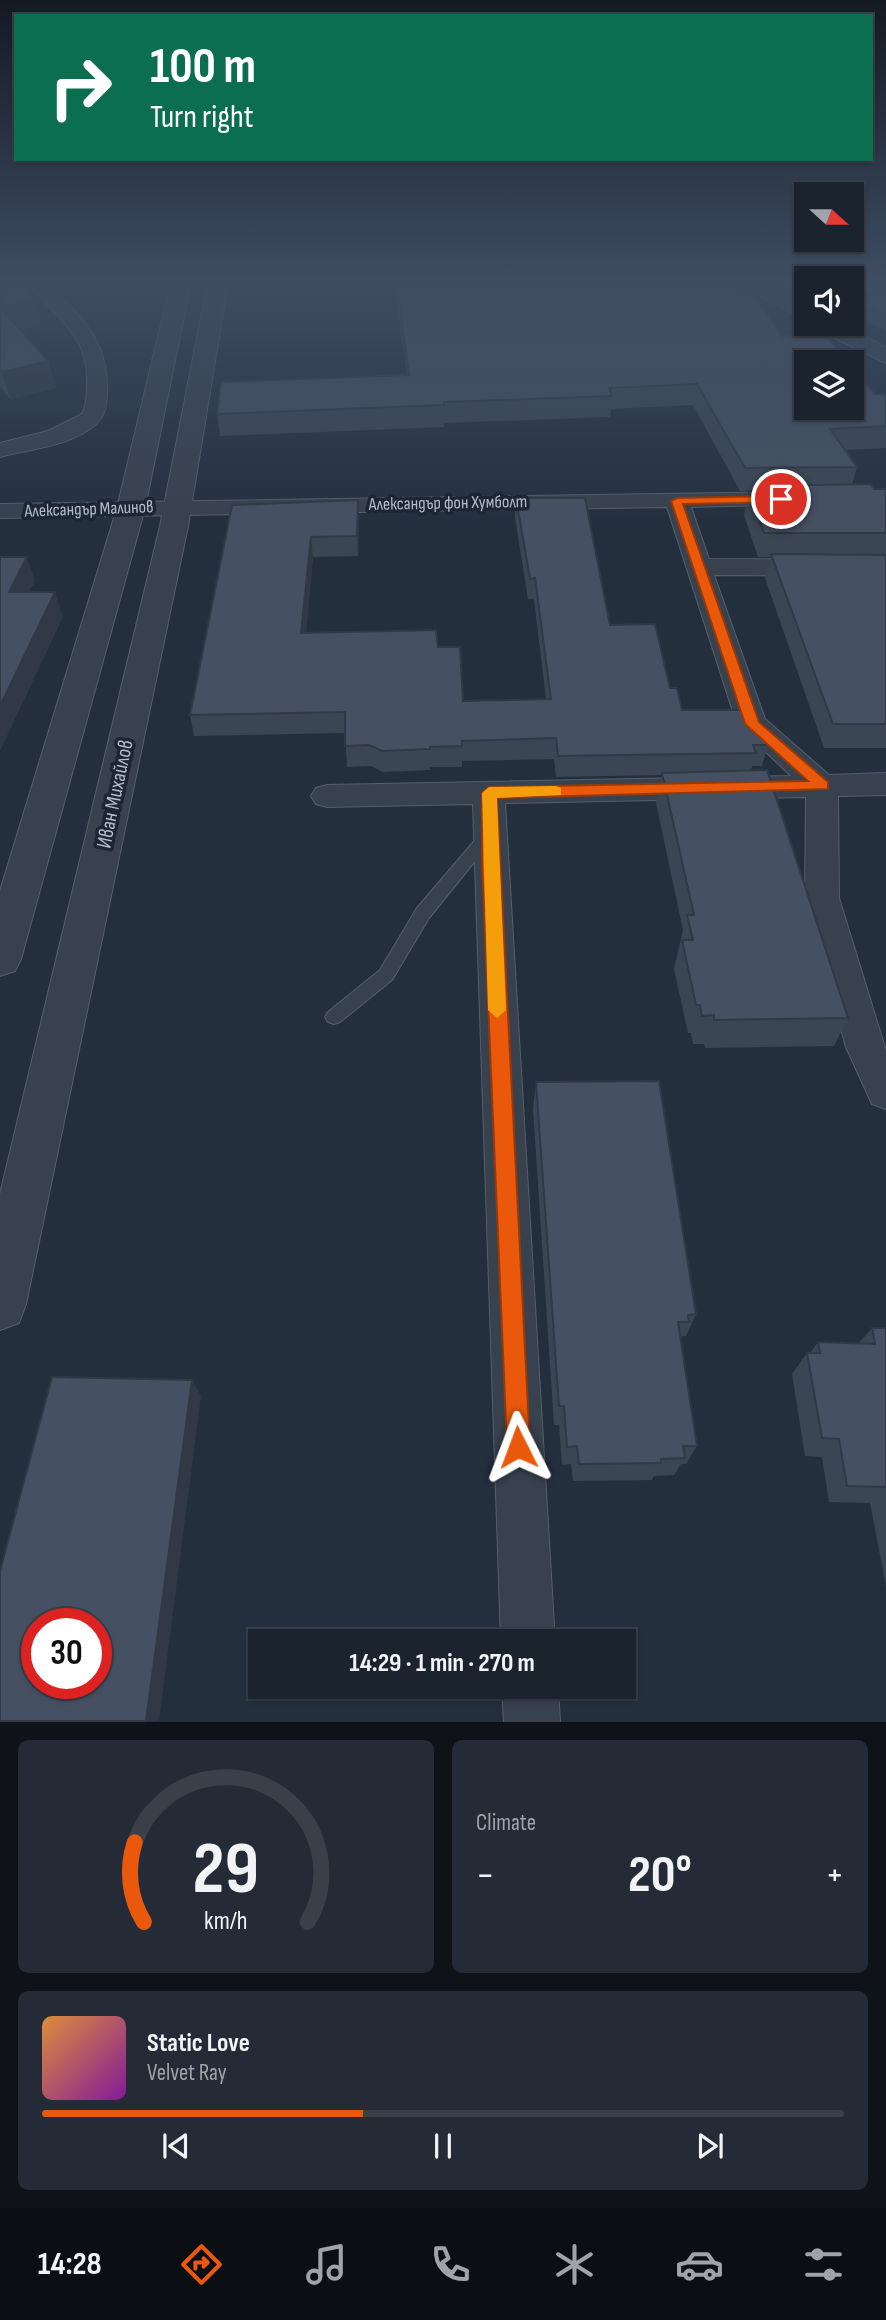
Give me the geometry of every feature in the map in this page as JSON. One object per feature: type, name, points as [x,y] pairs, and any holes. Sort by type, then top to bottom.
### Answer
[{"type":"street","points":[[0,450],[72,429],[89,420],[95,410],[97,362]]},
{"type":"street","points":[[0,958],[131,508],[163,362]]},
{"type":"street","name":"Иван Михайлов","points":[[0,1304],[178,506],[204,362]]},
{"type":"street","name":"Александър фон Хумболт","points":[[178,506],[816,499]]},
{"type":"street","points":[[677,501],[752,724],[822,786],[822,898],[865,1047],[886,1091]]},
{"type":"street","name":"Александър Малинов","points":[[0,511],[178,506]]},
{"type":"street","points":[[699,567],[886,568]]},
{"type":"street","points":[[327,796],[886,785]]},
{"type":"street","points":[[489,793],[527,1629]]},
{"type":"street","points":[[531,1699],[532,1721]]},
{"type":"lane","points":[[334,1017],[386,975],[423,914],[489,834]]},
{"type":"building","points":[[0,362],[42,362],[2,372]]},
{"type":"building","points":[[407,362],[794,362],[794,420],[864,420],[864,381],[875,394],[886,394],[886,426],[830,429],[857,467],[745,468],[697,384],[609,388],[612,396],[217,414],[221,382],[409,375]]},
{"type":"building","points":[[871,484],[874,489],[886,489],[886,533],[764,533],[749,492],[760,492],[756,486]]},
{"type":"building","points":[[516,498],[585,498],[610,625],[655,624],[670,688],[677,688],[682,710],[745,710],[762,725],[768,745],[753,745],[756,753],[558,756],[556,738],[462,741],[462,746],[382,751],[369,745],[345,746],[345,712],[190,715],[232,505],[358,500],[357,536],[311,537],[301,633],[436,630],[438,647],[460,647],[463,701],[551,699],[535,578],[530,579]]},
{"type":"building","points":[[771,554],[886,555],[886,724],[833,724]]},
{"type":"building","points":[[0,557],[27,557],[9,592],[55,592],[0,706]]},
{"type":"building","points":[[767,770],[848,1018],[714,1020],[714,1015],[702,1016],[700,1005],[696,1005],[682,940],[693,940],[687,915],[694,915],[662,773]]},
{"type":"building","points":[[659,1081],[696,1314],[688,1315],[689,1322],[678,1322],[697,1446],[683,1446],[685,1458],[661,1459],[661,1463],[579,1464],[577,1446],[567,1447],[564,1406],[559,1406],[536,1082]]},
{"type":"building","points":[[872,1328],[886,1328],[886,1487],[847,1486],[839,1439],[822,1438],[807,1353],[820,1353],[818,1342],[875,1344]]},
{"type":"building","points":[[52,1377],[192,1380],[146,1721],[0,1721],[0,1571]]},
{"type":"slow traffic","points":[[497,1010],[489,793],[556,791]]},
{"type":"route","points":[[518,1447],[489,793],[822,786],[752,724],[677,501],[781,499]]}]
